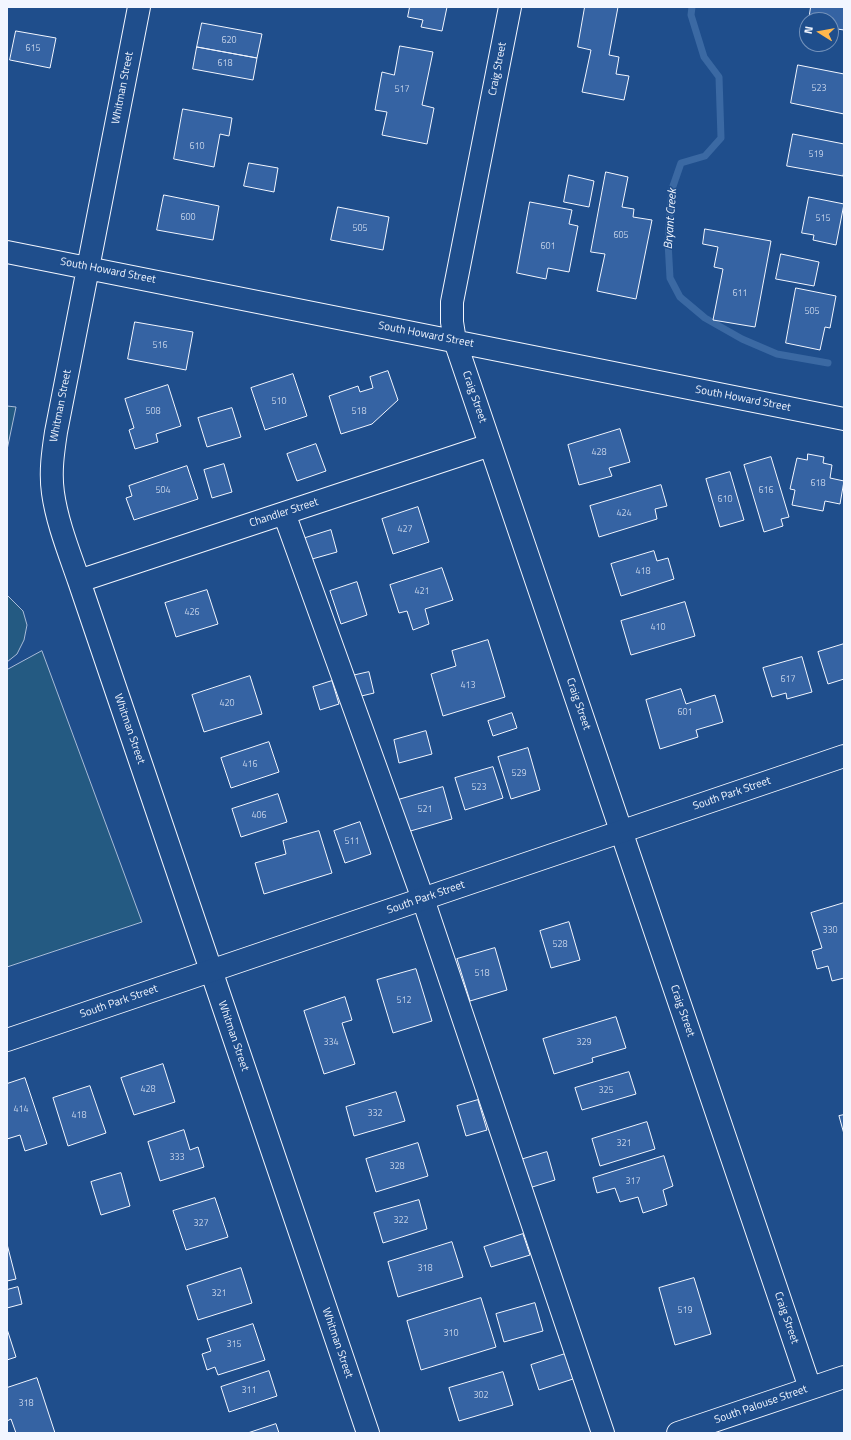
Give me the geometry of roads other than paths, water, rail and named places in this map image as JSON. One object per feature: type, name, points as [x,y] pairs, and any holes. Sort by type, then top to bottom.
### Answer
[{"type":"street","name":"Whitman Street","points":[[139,7],[56,432],[52,462],[53,493],[60,524],[78,581],[368,1433]]},
{"type":"street","name":"Craig Street","points":[[510,7],[452,302],[452,322],[455,342],[810,1388]]},
{"type":"street","name":"South Howard Street","points":[[7,252],[844,419]]},
{"type":"street","name":"Chandler Street","points":[[78,581],[490,446]]},
{"type":"street","points":[[284,513],[423,899],[603,1433]]},
{"type":"street","name":"South Park Street","points":[[7,1040],[844,756]]},
{"type":"street","name":"South Palouse Street","points":[[678,1433],[844,1377]]},
{"type":"waterway","name":"Bryant Creek","points":[[692,7],[691,15],[704,57],[719,77],[721,138],[705,156],[681,163],[672,189],[668,242],[670,278],[680,297],[705,318],[742,339],[777,354],[828,363]]}]
